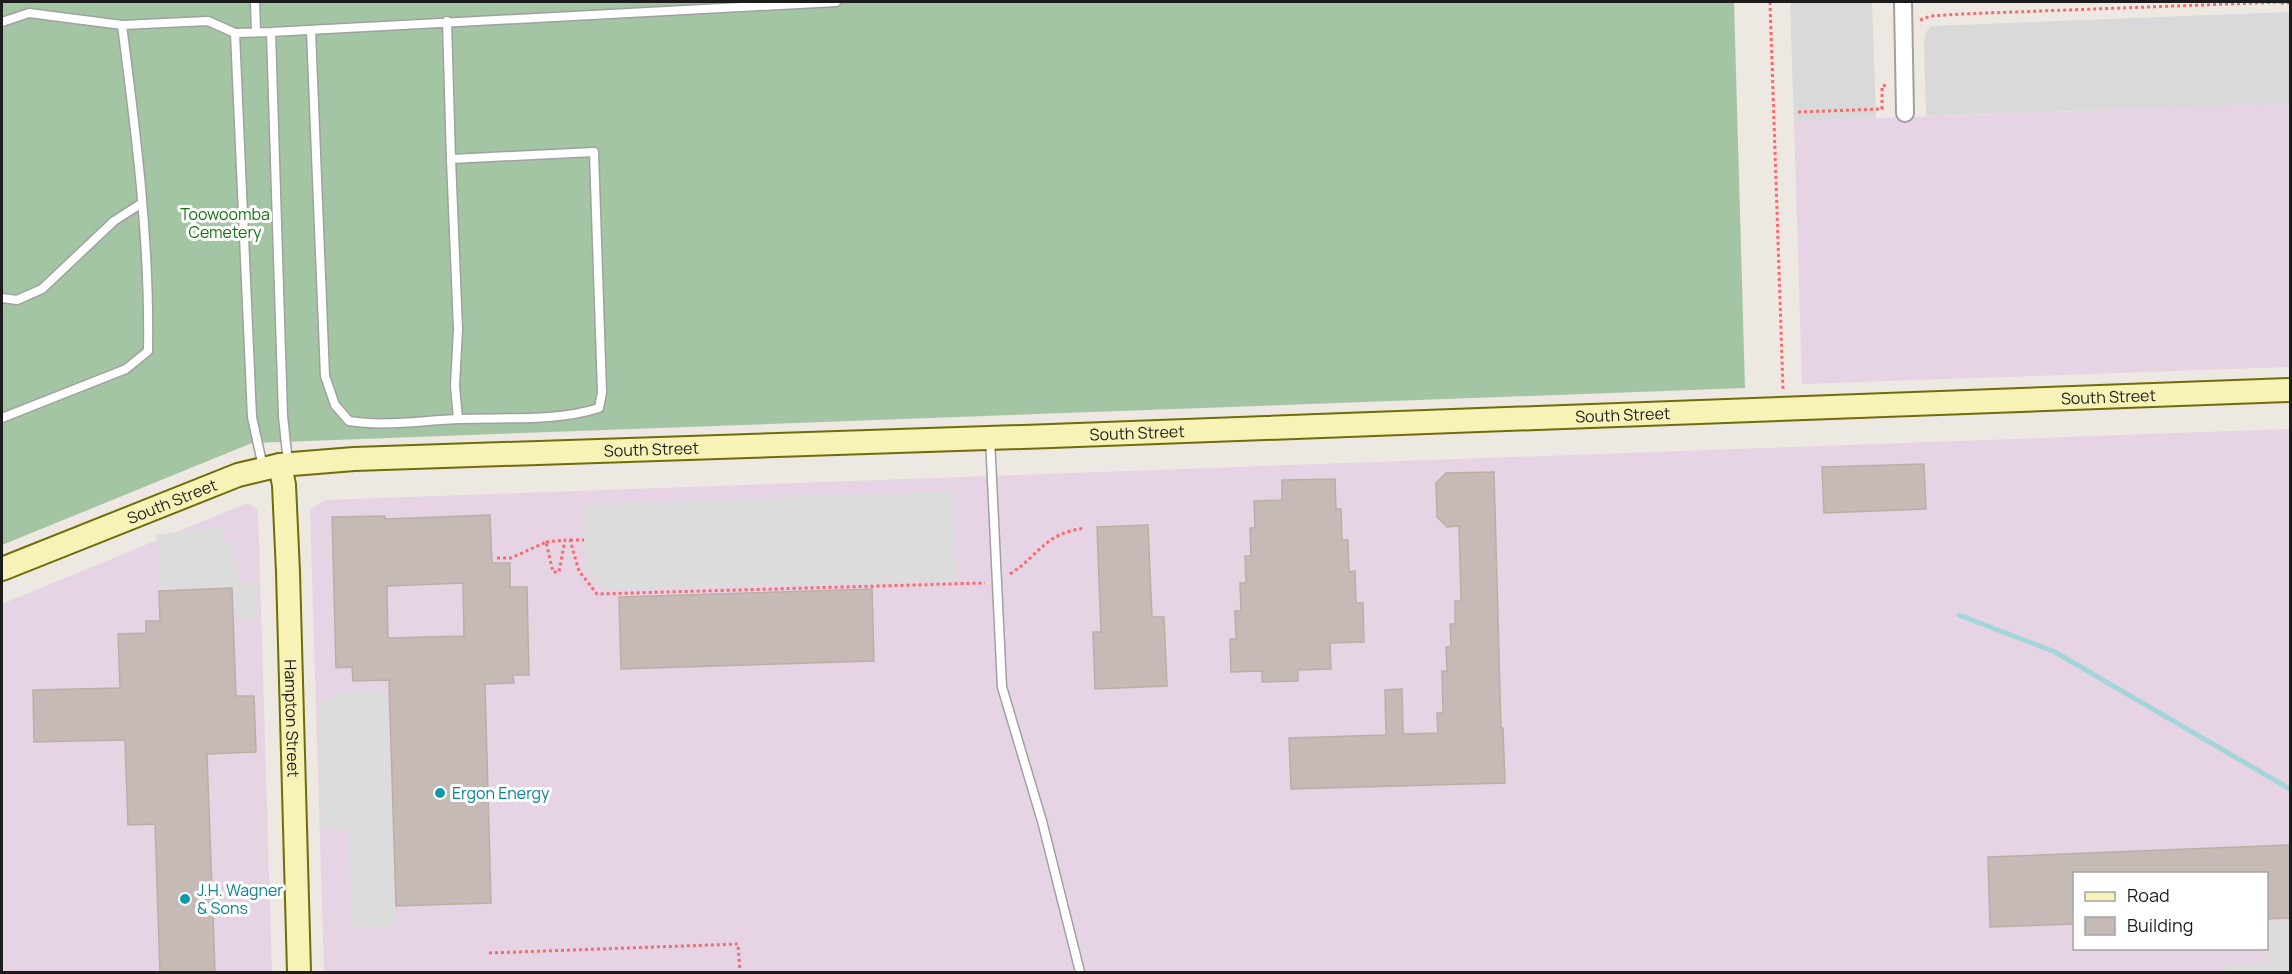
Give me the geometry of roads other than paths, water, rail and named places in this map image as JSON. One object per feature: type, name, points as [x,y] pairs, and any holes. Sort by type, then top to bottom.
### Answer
[{"type":"street","points":[[1903,2],[1905,113]]},
{"type":"street","name":"South Street","points":[[2,569],[238,475],[277,465],[354,459],[2290,390]]},
{"type":"street","name":"Hampton Street","points":[[277,465],[284,485],[299,972]]},
{"type":"lane","points":[[255,2],[256,31]]},
{"type":"lane","points":[[2,22],[29,13],[122,25],[208,21],[235,33],[836,2]]},
{"type":"lane","points":[[447,21],[458,329],[455,386],[458,419]]},
{"type":"lane","points":[[2,418],[126,369],[148,351],[149,311],[142,174],[122,25]]},
{"type":"lane","points":[[311,30],[325,376],[335,405],[349,421],[370,425],[578,415],[599,408],[602,392],[594,152],[451,159]]},
{"type":"lane","points":[[271,32],[283,416],[277,465]]},
{"type":"lane","points":[[235,33],[252,417],[277,465]]},
{"type":"lane","points":[[2,298],[17,300],[42,290],[114,221],[142,203]]},
{"type":"lane","points":[[990,438],[1002,687],[1042,821],[1080,972]]},
{"type":"waterway","points":[[1959,615],[2055,652],[2290,789]]},
{"type":"place","name":"Ergon Energy","points":[[440,793]]},
{"type":"place","name":"J.H. Wagner & Sons","points":[[185,899]]},
{"type":"park label","name":"Toowoomba Cemetery","points":[[225,223]]}]
